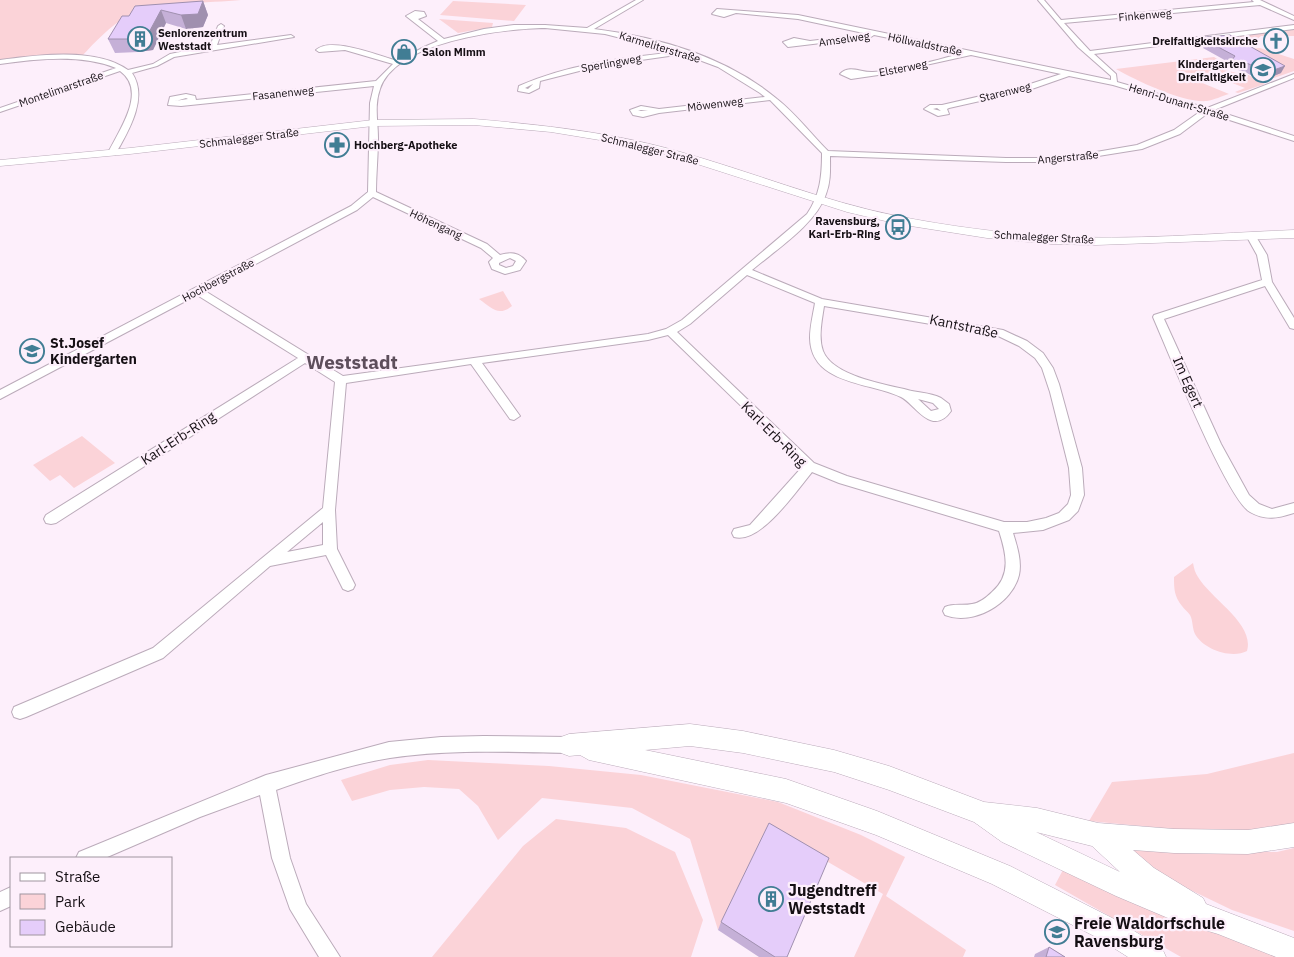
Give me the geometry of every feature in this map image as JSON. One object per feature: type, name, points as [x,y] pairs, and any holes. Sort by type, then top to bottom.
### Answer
[{"type":"street","points":[[589,29],[640,0]]},
{"type":"street","name":"Henri-Dunant-Straße","points":[[1041,0],[1058,22],[1088,53],[1114,75],[1114,83],[1207,110],[1294,139]]},
{"type":"street","name":"Finkenweg","points":[[1058,22],[1269,0]]},
{"type":"street","points":[[1257,1],[1294,18]]},
{"type":"street","name":"Höllwaldstraße","points":[[735,11],[798,17],[1114,83]]},
{"type":"street","points":[[412,18],[443,42]]},
{"type":"street","points":[[213,47],[220,26]]},
{"type":"street","name":"Karmeliterstraße","points":[[379,83],[399,63],[420,51],[443,42],[481,32],[518,27],[589,29],[631,37],[686,52],[726,69],[771,98],[826,152]]},
{"type":"street","points":[[1088,53],[1294,27]]},
{"type":"street","name":"Amselweg","points":[[809,43],[878,34]]},
{"type":"street","name":"Montelimarstraße","points":[[0,110],[124,70],[154,64],[172,55],[213,47],[291,37]]},
{"type":"street","points":[[343,49],[399,63]]},
{"type":"street","name":"Sperlingweg","points":[[537,80],[606,63],[686,52]]},
{"type":"street","name":"Elsterweg","points":[[865,74],[926,64],[970,53]]},
{"type":"street","points":[[0,62],[37,58],[78,58],[111,63],[124,70],[134,80],[136,97],[112,153]]},
{"type":"street","name":"Starenweg","points":[[943,108],[1026,88],[1067,74]]},
{"type":"street","name":"Angerstraße","points":[[826,152],[1006,160],[1061,160],[1139,146],[1177,132],[1207,110],[1294,76]]},
{"type":"street","points":[[372,193],[374,93],[379,83]]},
{"type":"street","name":"Fasanenweg","points":[[188,103],[379,83]]},
{"type":"street","name":"Möwenweg","points":[[659,111],[771,98]]},
{"type":"street","name":"Schmalegger Straße","points":[[0,163],[112,153],[373,123],[474,122],[542,128],[604,137],[673,153],[821,201],[925,224],[1028,238],[1096,241],[1252,237],[1294,234]]},
{"type":"street","points":[[198,291],[341,380],[648,337],[670,331],[686,322],[810,216],[821,201],[826,185],[826,152]]},
{"type":"street","name":"Höhengang","points":[[372,193],[484,246],[498,258]]},
{"type":"street","name":"Hochbergstraße","points":[[0,395],[354,208],[372,193]]},
{"type":"street","points":[[1252,237],[1262,255],[1267,282],[1294,326]]},
{"type":"street","name":"Kantstraße","points":[[746,271],[820,302],[999,332],[1020,341],[1043,360],[1050,376],[1075,471],[1079,492],[1078,501],[1068,514],[1056,521],[1028,528],[1004,527],[843,480],[810,466]]},
{"type":"street","name":"Im Egert","points":[[1267,282],[1158,317],[1215,444],[1244,498],[1254,508],[1272,514],[1294,508]]},
{"type":"street","points":[[820,302],[815,340],[820,357],[829,369],[907,394]]},
{"type":"street","name":"Karl-Erb-Ring","points":[[670,331],[810,466],[754,529],[739,533]]},
{"type":"street","name":"Karl-Erb-Ring","points":[[51,519],[304,358]]},
{"type":"street","points":[[474,360],[514,416]]},
{"type":"street","points":[[341,380],[330,510],[330,549],[348,585]]},
{"type":"street","points":[[20,712],[158,653],[265,562],[330,510]]},
{"type":"street","points":[[950,611],[967,611],[978,608],[1002,592],[1012,578],[1012,559],[1004,527]]},
{"type":"street","points":[[265,562],[330,549]]},
{"type":"street","points":[[88,857],[163,824],[266,783],[396,749],[426,745],[569,745],[690,735],[744,742],[834,761],[889,778],[982,812],[1037,820],[1098,835],[1174,841],[1248,842],[1294,835]]},
{"type":"street","points":[[569,745],[786,791],[868,819],[1001,874],[1107,929],[1153,957]]},
{"type":"street","points":[[266,783],[281,858],[300,909],[330,957]]},
{"type":"street","points":[[982,812],[1011,833],[1125,887],[1175,908],[1218,921],[1294,951]]},
{"type":"street","points":[[1098,835],[1145,877],[1218,921]]},
{"type":"green space","points":[[0,0],[241,0],[183,4],[139,11],[115,24],[82,56],[34,56],[0,60]]},
{"type":"green space","points":[[453,1],[526,5],[514,21],[440,15]]},
{"type":"green space","points":[[439,19],[493,23],[492,27],[458,33]]},
{"type":"green space","points":[[1294,27],[1294,36],[1261,36],[1257,39],[1247,40],[1234,35]]},
{"type":"green space","points":[[1260,48],[1294,59],[1294,71],[1274,78],[1271,77],[1235,50]]},
{"type":"green space","points":[[1214,57],[1224,63],[1220,69],[1241,74],[1243,72],[1265,84],[1238,93],[1235,92],[1245,88],[1210,74],[1205,76],[1197,73],[1192,74],[1200,78],[1195,80],[1229,94],[1207,101],[1197,101],[1160,90],[1116,69]]},
{"type":"green space","points":[[503,291],[512,306],[503,311],[491,308],[479,299]]},
{"type":"green space","points":[[82,436],[115,463],[74,488],[60,475],[50,481],[33,465]]},
{"type":"green space","points":[[1193,563],[1196,574],[1204,585],[1245,631],[1248,641],[1247,651],[1234,654],[1219,652],[1205,645],[1195,634],[1191,617],[1177,599],[1174,585],[1174,577]]},
{"type":"green space","points":[[1294,753],[1294,823],[1260,832],[1204,832],[1089,821],[1112,782],[1207,774]]},
{"type":"green space","points":[[428,760],[549,766],[641,775],[778,802],[861,835],[905,857],[886,896],[966,950],[963,957],[854,957],[883,894],[768,827],[718,930],[690,839],[632,808],[542,798],[498,840],[478,806],[459,789],[424,787],[390,790],[352,801],[341,780],[390,765]]},
{"type":"green space","points":[[556,819],[626,828],[675,852],[703,920],[691,957],[432,957],[523,846]]},
{"type":"green space","points":[[1123,848],[1186,852],[1277,852],[1294,848],[1294,931],[1232,910],[1151,871]]},
{"type":"green space","points":[[1065,866],[1280,957],[1181,957],[1055,885]]},
{"type":"building","points":[[203,1],[198,14],[181,15],[161,10],[147,36],[132,39],[108,39],[122,16],[129,16],[135,6]]},
{"type":"building","points":[[1230,35],[1285,66],[1271,71],[1262,71],[1249,64],[1232,60],[1235,56],[1207,41],[1210,40],[1205,37]]},
{"type":"building","name":"Jugendtreff Weststadt","points":[[769,823],[829,858],[787,957],[775,957],[721,922]]},
{"type":"building","points":[[1049,947],[1065,957],[1046,957]]},
{"type":"place","name":"Seniorenzentrum Weststadt","points":[[140,39]]},
{"type":"place","name":"Dreifaltigkeitskirche","points":[[1276,41]]},
{"type":"place","name":"Salon Mimm","points":[[404,52]]},
{"type":"place","name":"Kindergarten Dreifaltigkeit","points":[[1263,70]]},
{"type":"place","name":"Hochberg-Apotheke","points":[[337,145]]},
{"type":"place","name":"Ravensburg, Karl-Erb-Ring","points":[[898,227]]},
{"type":"place","name":"St.Josef Kindergarten","points":[[32,351]]},
{"type":"place","name":"Jugendtreff Weststadt","points":[[771,899]]},
{"type":"place","name":"Freie Waldorfschule Ravensburg","points":[[1057,932]]},
{"type":"district","name":"Weststadt","points":[[352,362]]}]
